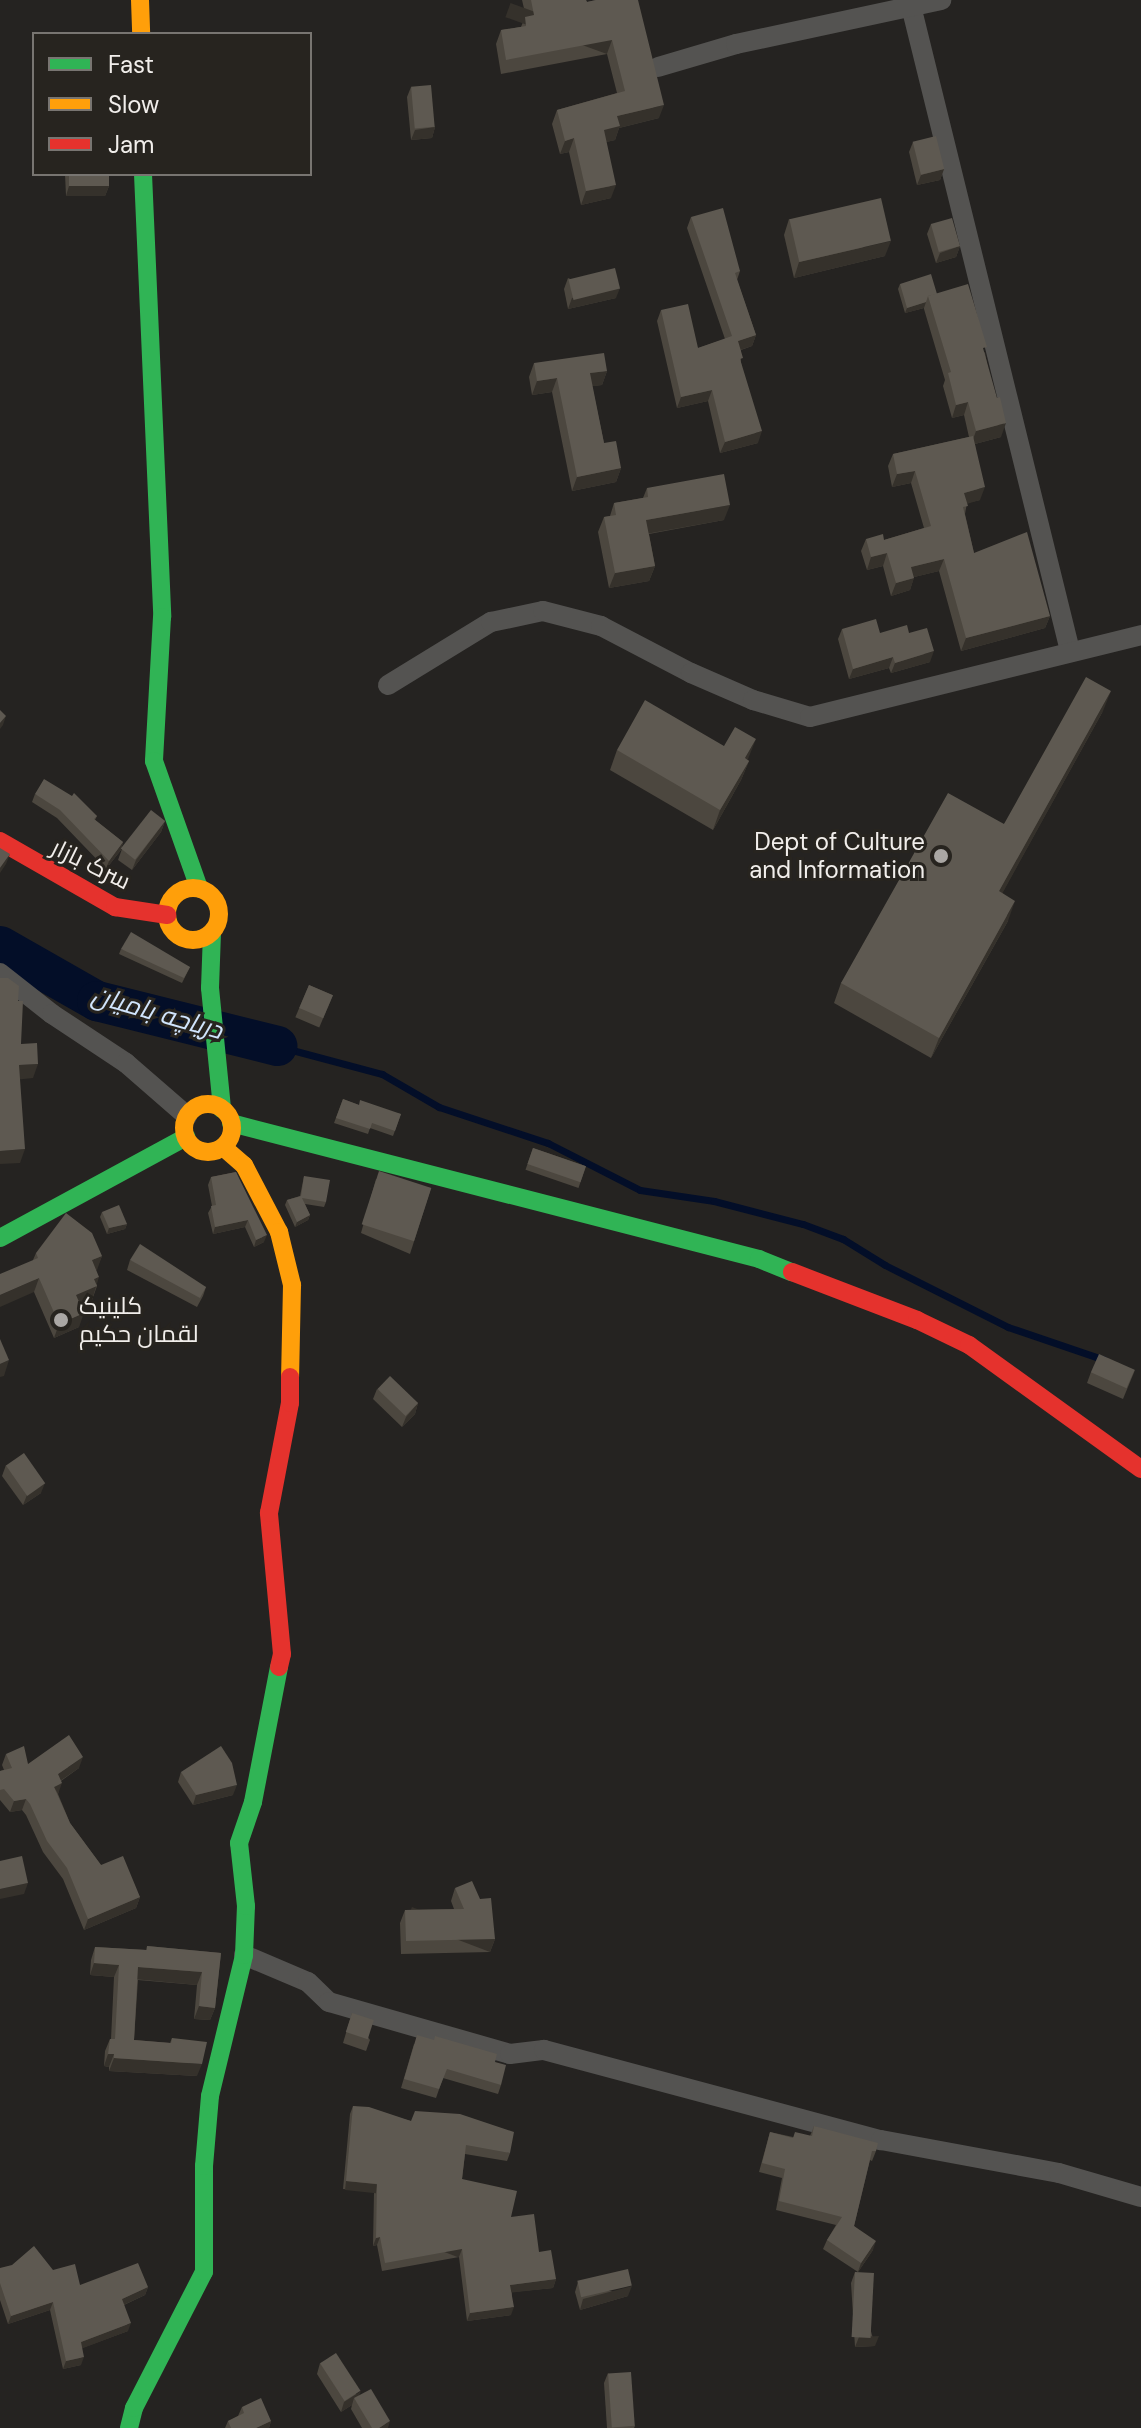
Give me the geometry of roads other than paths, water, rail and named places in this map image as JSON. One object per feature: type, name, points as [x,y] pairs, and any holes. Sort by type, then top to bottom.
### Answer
[{"type":"street","points":[[140,0],[141,32]]},
{"type":"street","points":[[658,67],[863,9],[911,6],[941,0]]},
{"type":"street","points":[[911,6],[1070,651]]},
{"type":"street","points":[[143,176],[162,617],[154,761],[199,888],[211,895],[219,907],[219,921],[212,933],[201,987]]},
{"type":"street","points":[[388,685],[491,622],[543,611],[601,626],[691,673],[753,700],[810,717],[1141,635]]},
{"type":"street","name":"سرک بازار","points":[[0,841],[115,907],[167,915]]},
{"type":"street","points":[[199,888],[177,894],[167,915],[178,935],[193,941],[212,933]]},
{"type":"street","points":[[0,973],[52,1014],[126,1063],[206,1118],[230,1136],[223,1147],[202,1151],[206,1118],[211,1068],[193,941]]},
{"type":"street","points":[[0,1238],[206,1118],[759,1259],[917,1320],[969,1345],[1141,1469]]},
{"type":"street","points":[[129,2428],[134,2408],[204,2272],[204,2166],[210,2096],[244,1955],[246,1906],[239,1843],[253,1802],[282,1654],[269,1513],[290,1403],[292,1285],[279,1232],[258,1187],[244,1165],[223,1147]]},
{"type":"street","points":[[244,1955],[308,1982],[329,2002],[510,2054],[544,2050],[881,2140],[1059,2173],[1141,2197]]},
{"type":"waterway","name":"دریاچه بامیان","points":[[0,946],[97,1001],[277,1046]]},
{"type":"waterway","points":[[277,1046],[382,1074],[439,1107],[548,1143],[640,1190],[714,1201],[803,1224],[843,1239],[885,1265],[1008,1327],[1105,1360]]},
{"type":"place","name":"Dept of Culture and Information","points":[[941,856]]},
{"type":"place","name":"کلینیک لقمان حکیم","points":[[61,1320]]}]
